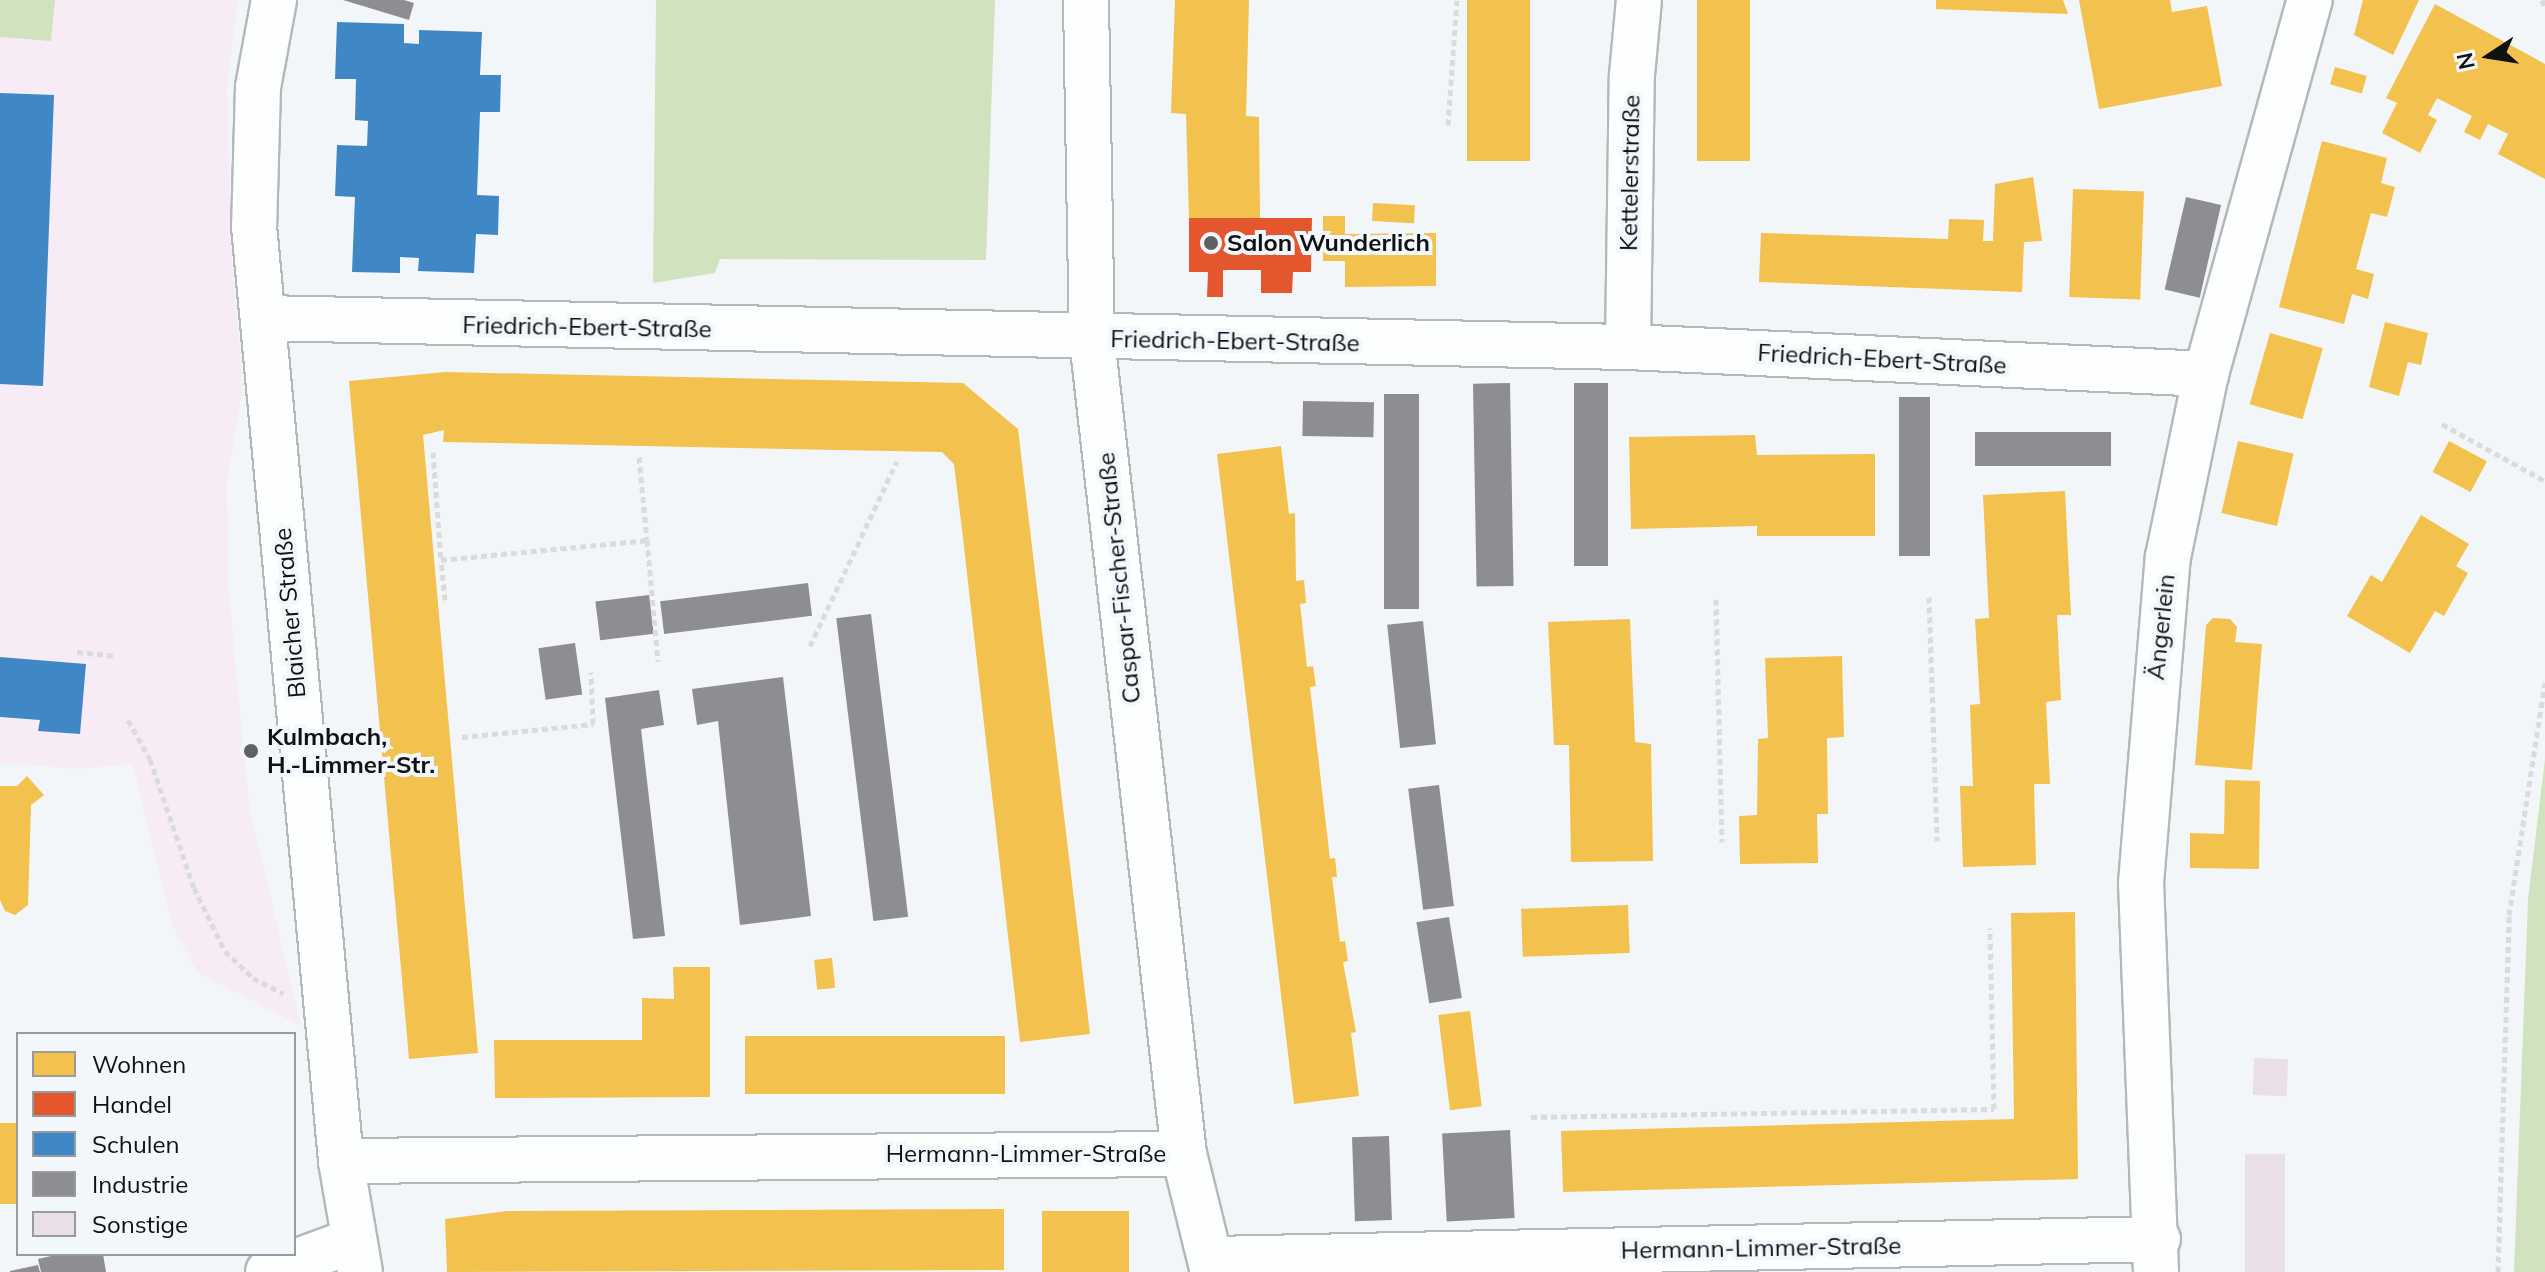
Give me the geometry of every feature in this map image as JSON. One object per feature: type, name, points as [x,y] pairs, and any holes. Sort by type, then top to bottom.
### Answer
[{"type":"street","name":"Blaicher Straße","points":[[274,0],[261,61],[255,144],[254,226],[326,1016],[341,1161],[356,1256]]},
{"type":"street","name":"Caspar-Fischer-Straße","points":[[1086,0],[1092,339],[1184,1154]]},
{"type":"street","name":"Kettelerstraße","points":[[1628,347],[1632,75],[1639,0]]},
{"type":"street","name":"Ängerlein","points":[[2157,1256],[2141,883],[2168,557],[2206,374],[2310,0]]},
{"type":"street","name":"Friedrich-Ebert-Straße","points":[[263,318],[1092,339],[1628,347],[2206,374]]},
{"type":"street","name":"Hermann-Limmer-Straße","points":[[341,1161],[1184,1154],[1213,1266],[2157,1256]]},
{"type":"street","points":[[268,1272],[356,1256]]},
{"type":"path","points":[[1448,125],[1457,0]]},
{"type":"path","points":[[2542,0],[2545,8]]},
{"type":"path","points":[[2442,424],[2545,481]]},
{"type":"path","points":[[433,452],[445,600]]},
{"type":"path","points":[[639,457],[658,662]]},
{"type":"path","points":[[810,646],[897,461]]},
{"type":"path","points":[[441,560],[647,540]]},
{"type":"path","points":[[1929,597],[1937,841]]},
{"type":"path","points":[[1716,599],[1722,842]]},
{"type":"path","points":[[77,652],[117,656]]},
{"type":"path","points":[[462,737],[593,724],[591,672]]},
{"type":"path","points":[[2498,1272],[2509,915],[2545,683]]},
{"type":"path","points":[[128,720],[150,759],[194,888],[225,951],[253,978],[326,1016]]},
{"type":"path","points":[[1531,1117],[1994,1109],[1990,928]]},
{"type":"shaded area","points":[[0,0],[238,0],[227,87],[231,245],[243,388],[227,479],[228,583],[249,805],[301,1026],[198,973],[172,924],[133,764],[79,769],[0,763]]},
{"type":"green space","points":[[0,0],[55,0],[51,41],[0,37]]},
{"type":"green space","points":[[656,0],[995,0],[986,260],[720,259],[715,273],[653,283]]},
{"type":"green space","points":[[2545,759],[2545,1272],[2514,1272],[2528,899]]},
{"type":"building: Wohnen","points":[[1175,0],[1249,0],[1246,116],[1259,117],[1260,219],[1189,218],[1186,114],[1171,113]]},
{"type":"building: Wohnen","points":[[1467,0],[1530,0],[1530,161],[1467,161]]},
{"type":"building: Wohnen","points":[[1697,0],[1750,0],[1750,161],[1697,161]]},
{"type":"building: Wohnen","points":[[1936,0],[2063,0],[2068,14],[1936,9]]},
{"type":"building: Wohnen","points":[[2079,0],[2170,0],[2172,12],[2207,6],[2222,86],[2099,109]]},
{"type":"building: Wohnen","points":[[2363,0],[2419,0],[2393,55],[2354,35]]},
{"type":"building: Wohnen","points":[[2435,4],[2545,64],[2545,179],[2498,154],[2508,134],[2488,124],[2480,140],[2464,132],[2472,116],[2437,98],[2428,115],[2437,120],[2420,153],[2382,133],[2397,103],[2386,98]]},
{"type":"building: Wohnen","points":[[2335,67],[2367,76],[2362,93],[2330,84]]},
{"type":"building: Wohnen","points":[[2322,141],[2387,158],[2381,183],[2395,187],[2387,217],[2371,213],[2356,269],[2374,274],[2368,299],[2352,294],[2344,324],[2279,307]]},
{"type":"building: Wohnen","points":[[2033,177],[2042,241],[2024,242],[2022,292],[1759,282],[1761,233],[1948,239],[1949,219],[1984,220],[1983,241],[1993,241],[1995,184]]},
{"type":"building: Wohnen","points":[[2073,189],[2144,191],[2140,299],[2069,297]]},
{"type":"building: Wohnen","points":[[1373,203],[1415,205],[1414,223],[1372,221]]},
{"type":"building: Wohnen","points":[[1323,216],[1345,216],[1345,234],[1436,233],[1436,286],[1345,287],[1345,261],[1323,261]]},
{"type":"building: Wohnen","points":[[2385,322],[2428,333],[2421,365],[2408,362],[2399,396],[2369,387]]},
{"type":"building: Wohnen","points":[[2270,333],[2323,348],[2302,419],[2250,404]]},
{"type":"building: Wohnen","points":[[445,372],[963,383],[1018,429],[1090,1034],[1020,1042],[954,464],[942,452],[443,442],[444,430],[423,435],[478,1053],[409,1059],[349,381]]},
{"type":"building: Wohnen","points":[[1755,435],[1757,455],[1875,454],[1875,536],[1757,536],[1757,526],[1631,529],[1629,437]]},
{"type":"building: Wohnen","points":[[2238,441],[2294,454],[2277,526],[2221,513]]},
{"type":"building: Wohnen","points":[[2449,441],[2487,461],[2471,492],[2433,472]]},
{"type":"building: Wohnen","points":[[1281,446],[1289,514],[1295,513],[1296,581],[1304,580],[1306,603],[1300,604],[1307,667],[1313,666],[1316,686],[1310,687],[1330,859],[1335,858],[1337,877],[1332,877],[1340,942],[1345,941],[1348,961],[1343,962],[1356,1032],[1351,1033],[1359,1096],[1294,1104],[1217,454]]},
{"type":"building: Wohnen","points":[[2065,491],[2071,615],[2057,615],[2061,700],[2046,702],[2050,784],[2034,784],[2036,865],[1963,867],[1960,786],[1973,786],[1970,705],[1980,704],[1975,619],[1989,618],[1983,495]]},
{"type":"building: Wohnen","points":[[2421,515],[2469,544],[2456,566],[2468,573],[2444,616],[2435,611],[2410,653],[2347,616],[2371,575],[2382,582]]},
{"type":"building: Wohnen","points":[[2213,618],[2230,619],[2237,627],[2235,642],[2262,644],[2252,770],[2195,765],[2206,625]]},
{"type":"building: Wohnen","points":[[1630,619],[1635,742],[1651,744],[1653,861],[1571,862],[1569,745],[1554,745],[1548,622]]},
{"type":"building: Wohnen","points":[[1842,656],[1844,737],[1827,738],[1828,814],[1817,814],[1818,863],[1740,864],[1739,816],[1757,815],[1758,739],[1768,738],[1765,658]]},
{"type":"building: Wohnen","points":[[27,776],[44,795],[31,805],[28,905],[15,915],[5,911],[0,900],[0,786],[17,786]]},
{"type":"building: Wohnen","points":[[2225,780],[2260,781],[2259,869],[2190,868],[2190,833],[2224,834]]},
{"type":"building: Wohnen","points":[[1628,905],[1630,953],[1523,957],[1521,909]]},
{"type":"building: Wohnen","points":[[2075,912],[2078,1179],[1563,1192],[1561,1131],[2014,1119],[2011,913]]},
{"type":"building: Wohnen","points":[[832,958],[835,988],[817,990],[814,960]]},
{"type":"building: Wohnen","points":[[673,967],[710,967],[710,1097],[495,1098],[494,1040],[642,1040],[642,998],[674,999]]},
{"type":"building: Wohnen","points":[[1470,1011],[1482,1106],[1450,1110],[1438,1015]]},
{"type":"building: Wohnen","points":[[745,1036],[1005,1036],[1005,1094],[745,1094]]},
{"type":"building: Wohnen","points":[[0,1123],[16,1123],[16,1204],[0,1204]]},
{"type":"building: Wohnen","points":[[1004,1209],[1004,1270],[447,1272],[445,1219],[507,1211]]},
{"type":"building: Wohnen","points":[[1042,1211],[1129,1211],[1129,1272],[1042,1272]]},
{"type":"building: Handel","points":[[1189,218],[1312,218],[1311,272],[1293,272],[1292,293],[1261,293],[1261,270],[1223,270],[1223,297],[1207,297],[1208,272],[1189,272]]},
{"type":"building: Schulen","points":[[337,22],[404,24],[404,43],[419,44],[419,30],[482,32],[480,75],[501,75],[500,112],[480,112],[477,195],[499,196],[498,235],[476,234],[474,273],[418,271],[419,258],[400,257],[400,273],[352,272],[355,197],[335,196],[337,145],[367,146],[368,121],[355,120],[356,79],[335,79]]},
{"type":"building: Schulen","points":[[0,93],[54,95],[43,386],[0,384]]},
{"type":"building: Schulen","points":[[0,657],[86,664],[80,734],[38,731],[40,720],[0,717]]},
{"type":"building: Industrie","points":[[343,0],[404,0],[414,3],[409,20]]},
{"type":"building: Industrie","points":[[2186,197],[2221,205],[2200,298],[2165,290]]},
{"type":"building: Industrie","points":[[1510,383],[1514,586],[1477,587],[1473,384]]},
{"type":"building: Industrie","points":[[1574,383],[1608,383],[1608,566],[1574,566]]},
{"type":"building: Industrie","points":[[1384,394],[1419,394],[1419,609],[1384,609]]},
{"type":"building: Industrie","points":[[1899,397],[1930,397],[1930,556],[1899,556]]},
{"type":"building: Industrie","points":[[1303,401],[1374,402],[1373,437],[1302,436]]},
{"type":"building: Industrie","points":[[1975,432],[2111,432],[2111,466],[1975,466]]},
{"type":"building: Industrie","points":[[808,583],[812,616],[664,634],[660,601]]},
{"type":"building: Industrie","points":[[649,595],[654,634],[600,640],[595,602]]},
{"type":"building: Industrie","points":[[871,614],[908,917],[873,921],[836,618]]},
{"type":"building: Industrie","points":[[1423,621],[1436,744],[1400,748],[1387,625]]},
{"type":"building: Industrie","points":[[575,643],[582,694],[546,700],[538,648]]},
{"type":"building: Industrie","points":[[783,677],[811,916],[740,925],[718,721],[697,725],[692,689]]},
{"type":"building: Industrie","points":[[659,690],[664,725],[641,729],[665,936],[633,939],[605,698]]},
{"type":"building: Industrie","points":[[1439,785],[1454,906],[1423,910],[1408,789]]},
{"type":"building: Industrie","points":[[1449,917],[1462,998],[1429,1003],[1416,922]]},
{"type":"building: Industrie","points":[[1510,1130],[1515,1218],[1447,1221],[1442,1134]]},
{"type":"building: Industrie","points":[[1389,1136],[1392,1220],[1355,1221],[1352,1137]]},
{"type":"building: Industrie","points":[[103,1256],[106,1272],[41,1272],[38,1259]]},
{"type":"building: Industrie","points":[[38,1265],[40,1272],[10,1272],[10,1271]]},
{"type":"building: Sonstige","points":[[2254,1058],[2288,1059],[2287,1096],[2253,1095]]},
{"type":"building: Sonstige","points":[[2245,1154],[2285,1154],[2285,1272],[2245,1272]]},
{"type":"place","name":"Salon Wunderlich","points":[[1211,243]]},
{"type":"place","name":"Kulmbach, H.-Limmer-Str.","points":[[251,751]]}]
